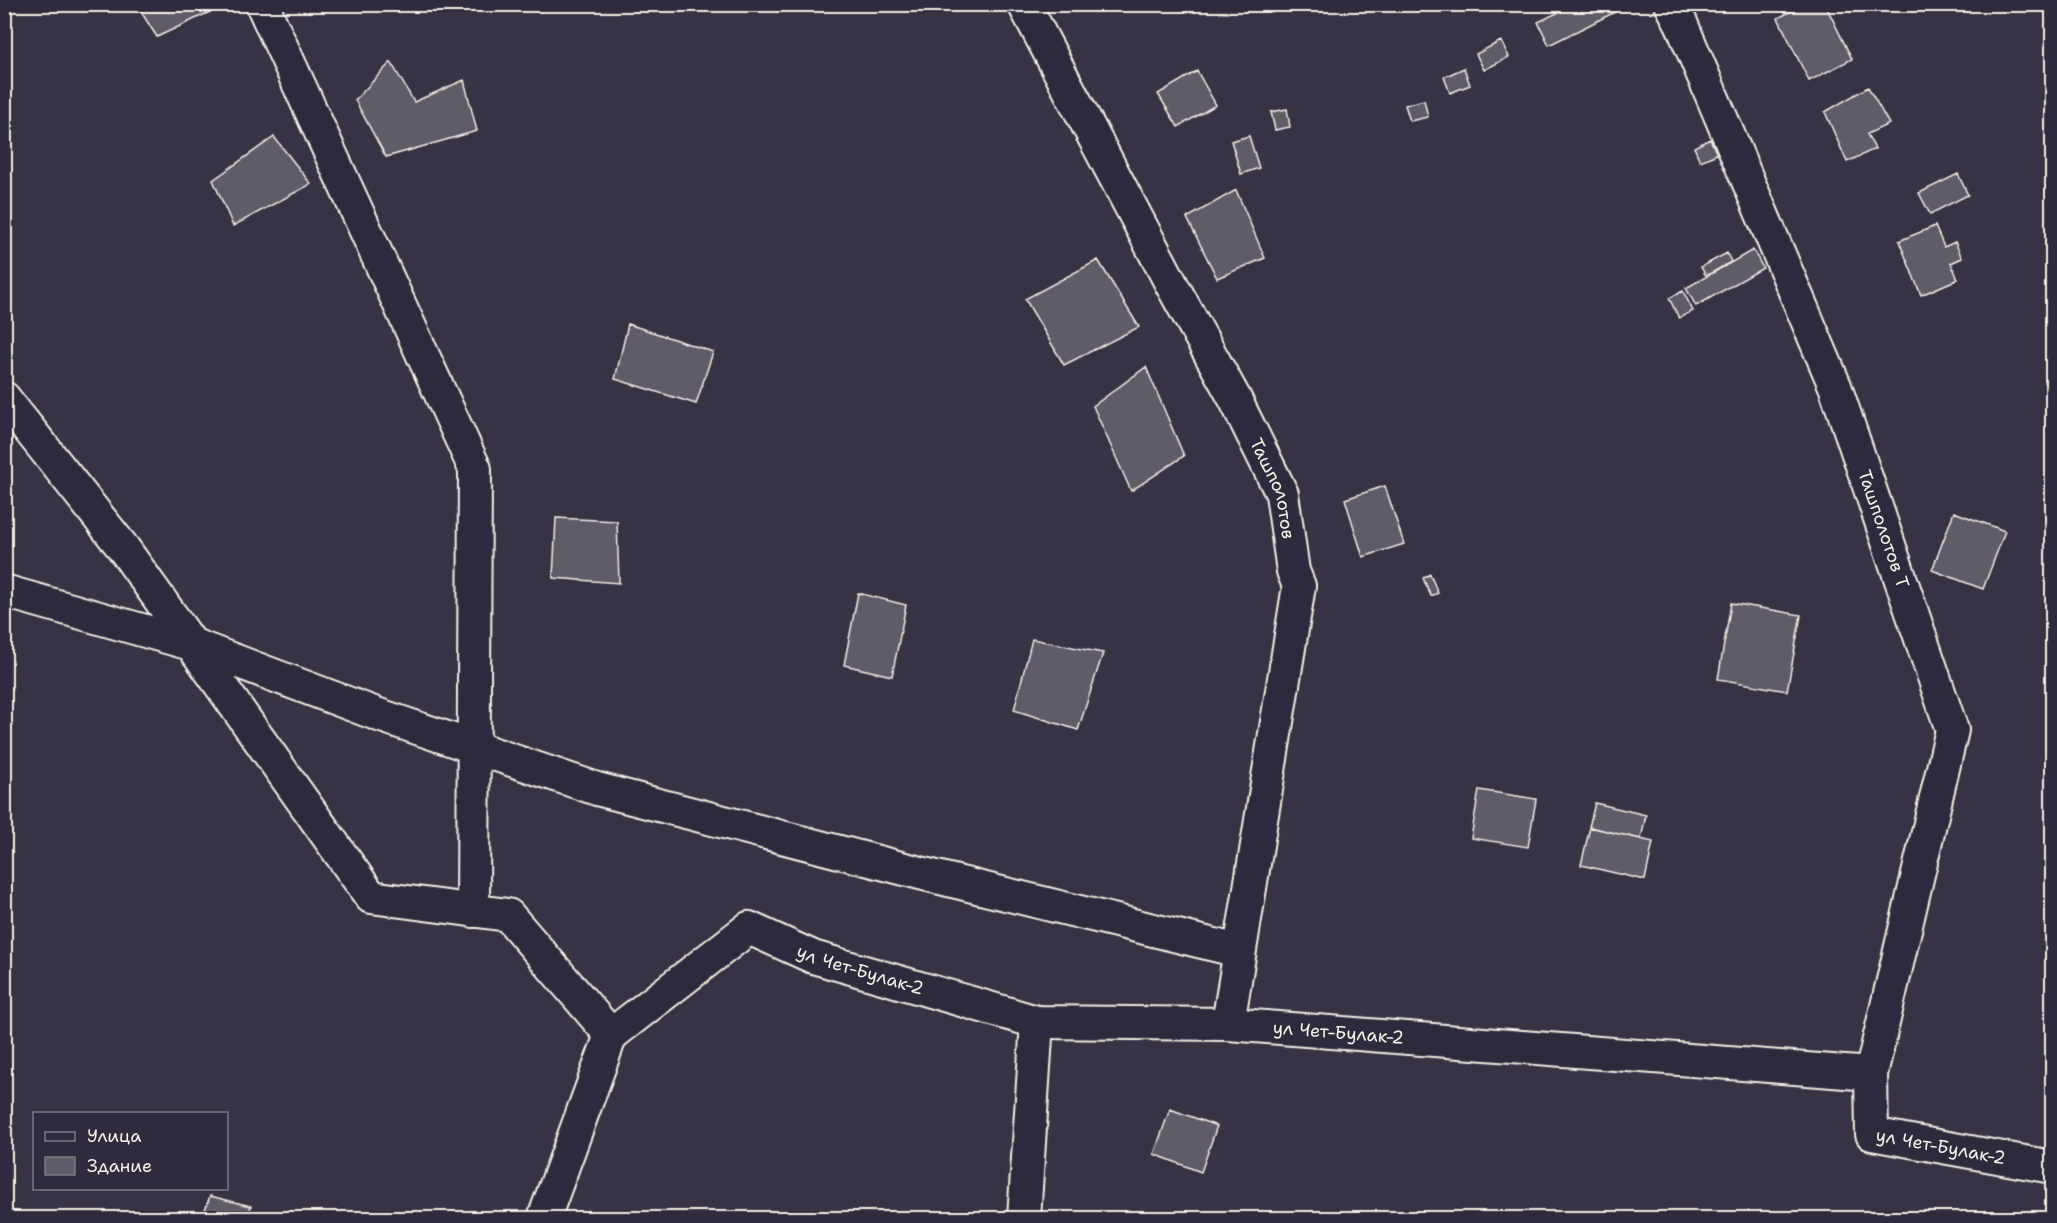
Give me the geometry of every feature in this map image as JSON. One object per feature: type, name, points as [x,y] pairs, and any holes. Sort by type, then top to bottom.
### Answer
[{"type":"street","points":[[262,4],[475,469],[473,910]]},
{"type":"street","name":"Ташполотов","points":[[1024,4],[1173,287],[1235,399],[1282,494],[1293,572],[1299,586],[1227,1024]]},
{"type":"street","name":"Ташполотов Т","points":[[1671,4],[1835,386],[1952,730],[1871,1074]]},
{"type":"street","points":[[4,398],[124,549],[371,897],[508,915],[611,1035],[544,1218]]},
{"type":"street","points":[[4,591],[191,644],[379,715],[597,789],[920,873],[1239,951]]},
{"type":"street","name":"ул Чет-Булак-2","points":[[611,1035],[749,928],[813,957],[1037,1022],[1227,1024],[1871,1074],[1872,1134],[2052,1167]]},
{"type":"street","points":[[1024,1218],[1037,1022]]},
{"type":"building","points":[[136,4],[217,4],[218,8],[157,37]]},
{"type":"building","points":[[1576,4],[1631,4],[1549,45],[1538,22]]},
{"type":"building","points":[[1805,4],[1825,4],[1852,59],[1809,81],[1778,18]]},
{"type":"building","points":[[1501,41],[1509,57],[1484,70],[1476,54]]},
{"type":"building","points":[[391,62],[414,102],[464,80],[477,131],[386,157],[355,100]]},
{"type":"building","points":[[1464,68],[1470,85],[1450,93],[1444,77]]},
{"type":"building","points":[[1197,71],[1216,105],[1178,127],[1158,94]]},
{"type":"building","points":[[1868,87],[1889,124],[1867,134],[1875,149],[1847,162],[1825,112]]},
{"type":"building","points":[[1424,100],[1428,117],[1410,121],[1405,105]]},
{"type":"building","points":[[1287,109],[1290,127],[1275,130],[1271,112]]},
{"type":"building","points":[[1249,136],[1259,168],[1241,174],[1231,141]]},
{"type":"building","points":[[274,137],[311,184],[233,226],[213,180]]},
{"type":"building","points":[[1710,139],[1717,154],[1700,161],[1694,147]]},
{"type":"building","points":[[1958,174],[1968,195],[1930,214],[1919,193]]},
{"type":"building","points":[[1236,190],[1265,258],[1217,278],[1187,218]]},
{"type":"building","points":[[1935,226],[1944,247],[1955,242],[1962,258],[1951,263],[1958,279],[1921,295],[1899,241]]},
{"type":"building","points":[[1753,250],[1763,268],[1696,306],[1686,288]]},
{"type":"building","points":[[1727,253],[1731,262],[1706,276],[1701,267]]},
{"type":"building","points":[[1098,260],[1139,327],[1064,365],[1025,299]]},
{"type":"building","points":[[1683,291],[1693,311],[1679,318],[1669,298]]},
{"type":"building","points":[[628,324],[713,352],[696,404],[615,379]]},
{"type":"building","points":[[1146,367],[1184,456],[1131,491],[1093,406]]},
{"type":"building","points":[[1385,486],[1404,544],[1363,557],[1345,499]]},
{"type":"building","points":[[1954,512],[2005,531],[1983,589],[1932,570]]},
{"type":"building","points":[[556,518],[617,521],[619,583],[553,578]]},
{"type":"building","points":[[1430,574],[1438,593],[1431,596],[1423,578]]},
{"type":"building","points":[[858,593],[906,605],[892,676],[844,665]]},
{"type":"building","points":[[1731,603],[1801,615],[1787,691],[1718,679]]},
{"type":"building","points":[[1032,639],[1103,653],[1078,730],[1014,710]]},
{"type":"building","points":[[1479,790],[1536,799],[1528,847],[1471,838]]},
{"type":"building","points":[[1595,803],[1646,815],[1641,839],[1589,827]]},
{"type":"building","points":[[1590,827],[1653,842],[1645,880],[1581,865]]},
{"type":"building","points":[[1170,1109],[1217,1126],[1201,1172],[1154,1154]]},
{"type":"building","points":[[210,1196],[251,1206],[248,1218],[202,1218]]}]
